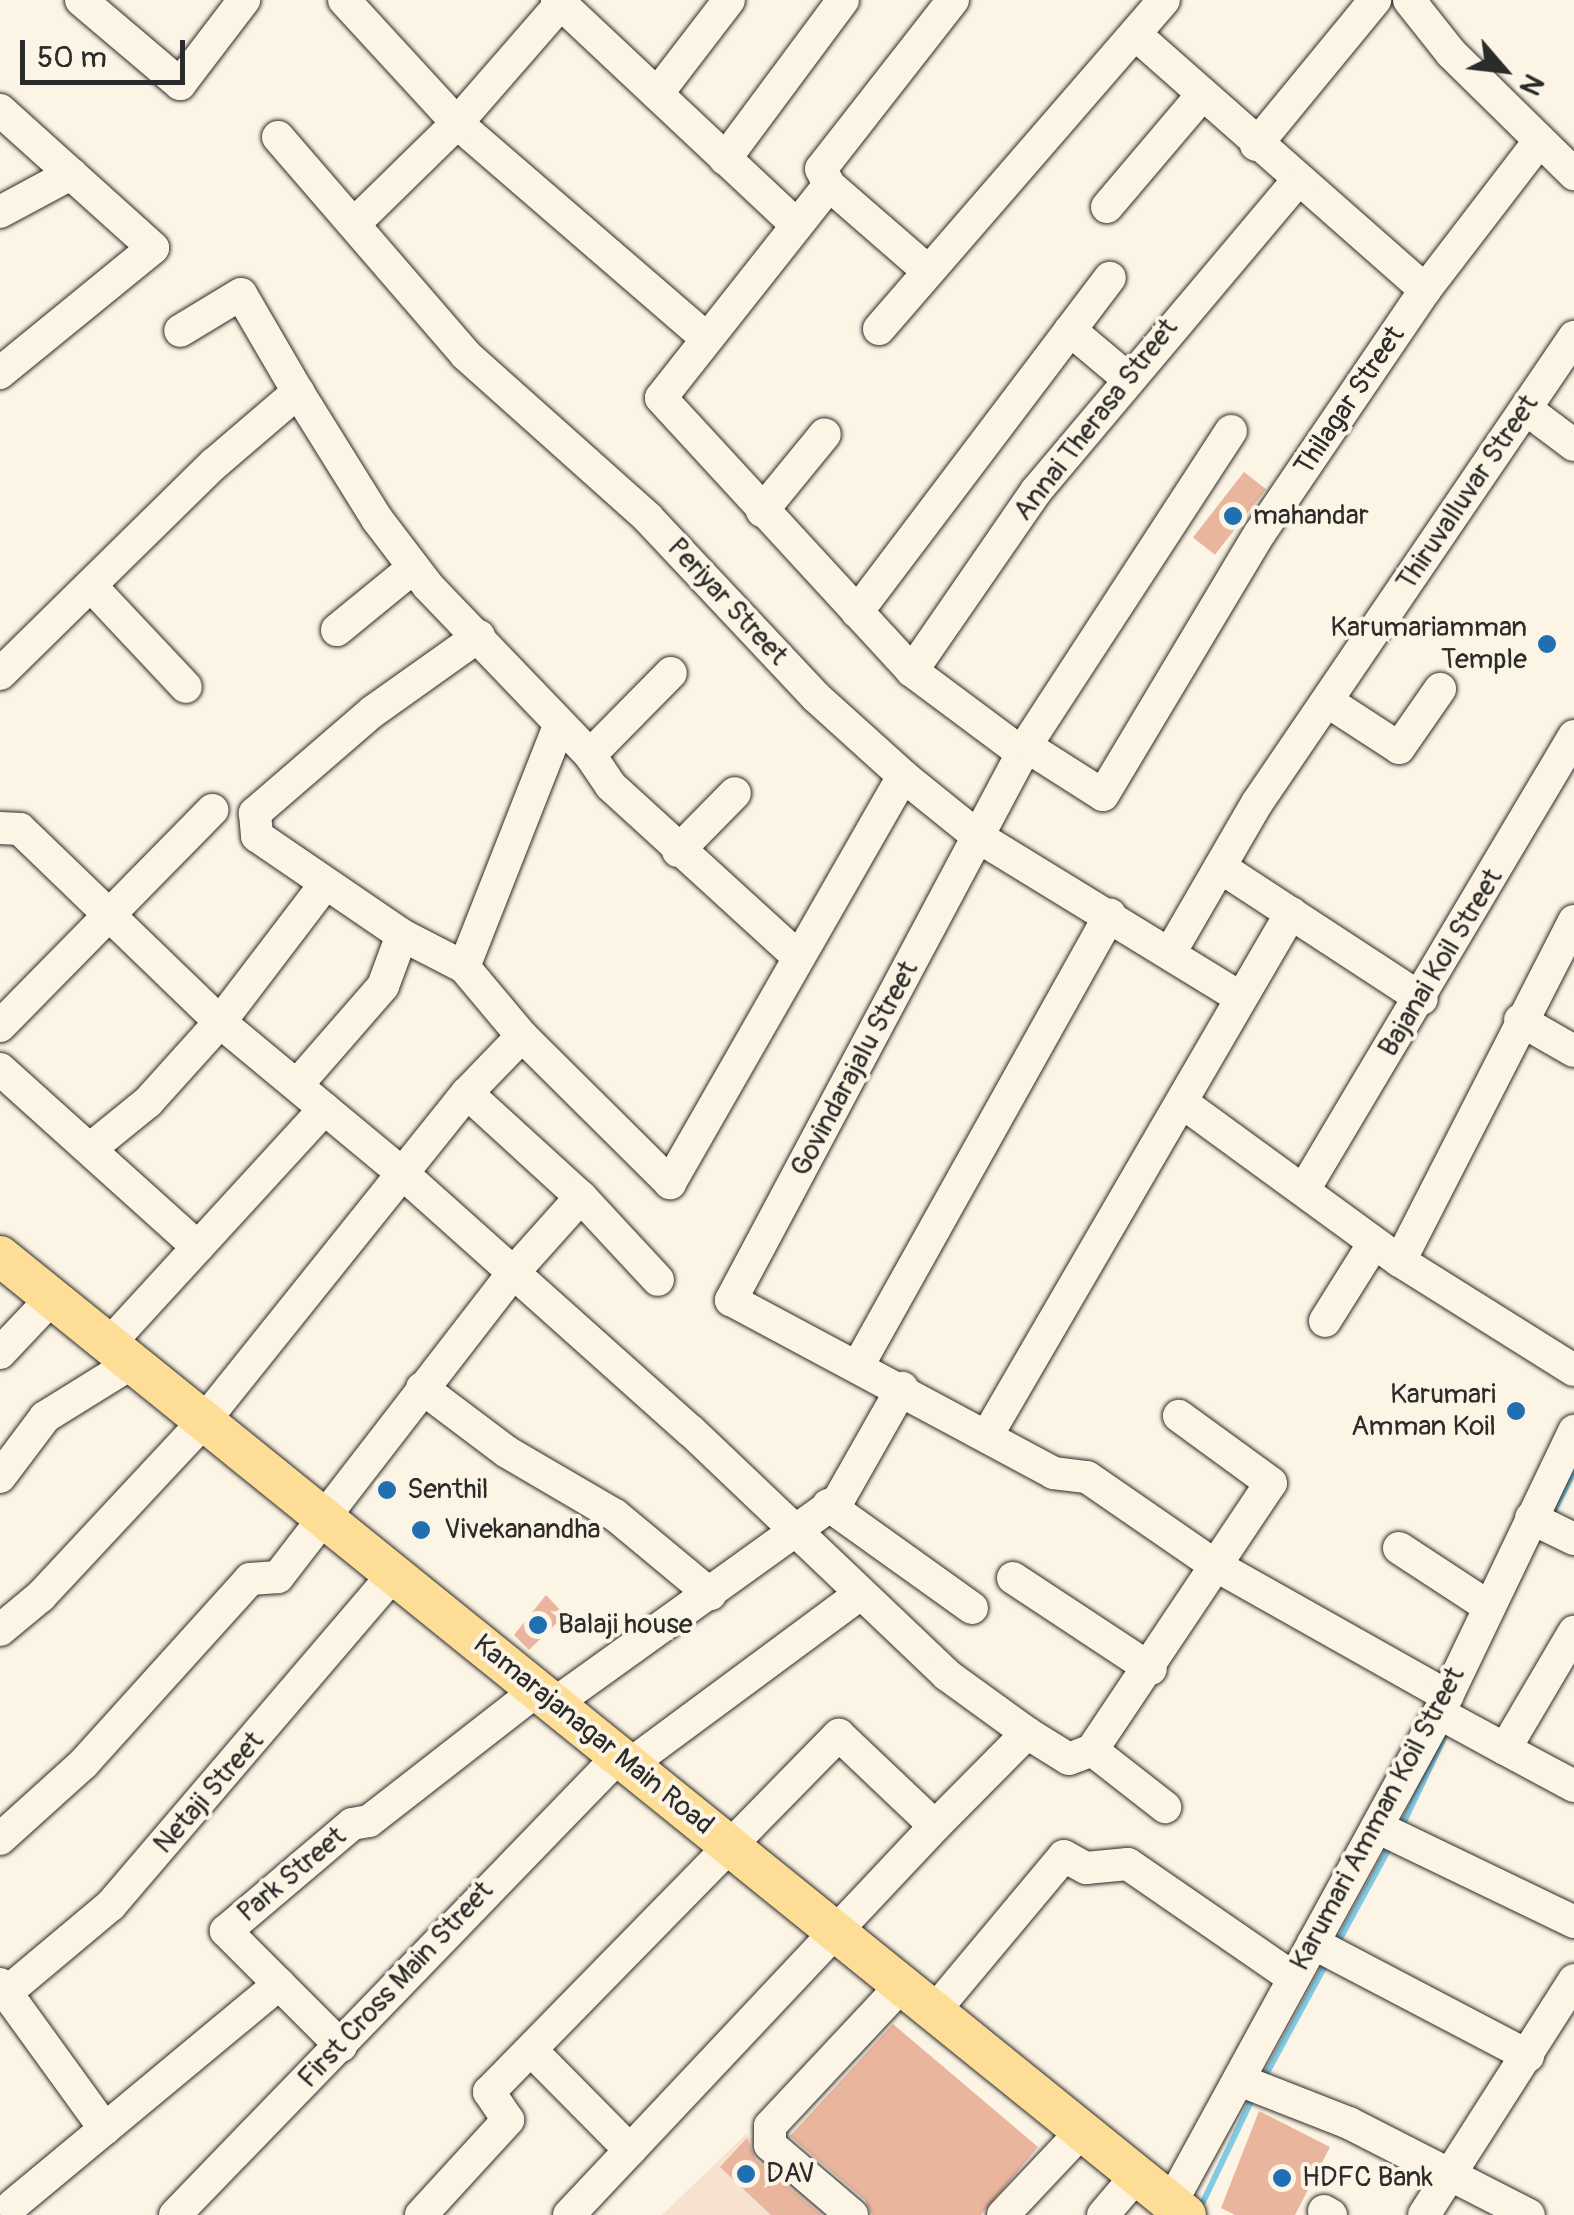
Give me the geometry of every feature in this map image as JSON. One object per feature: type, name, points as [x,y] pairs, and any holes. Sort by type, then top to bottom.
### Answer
[{"type":"main road","name":"Kamarajanagar Main Road","points":[[0,1256],[936,2009],[1178,2209]]},
{"type":"street","points":[[81,0],[180,84],[244,0]]},
{"type":"street","points":[[344,0],[457,123],[708,339]]},
{"type":"street","points":[[657,94],[729,0]]},
{"type":"street","points":[[725,159],[844,0]]},
{"type":"street","points":[[928,271],[829,185],[821,169],[953,0]]},
{"type":"street","points":[[879,330],[1164,0]]},
{"type":"street","points":[[1256,145],[1375,0]]},
{"type":"street","points":[[1410,0],[1537,144],[1574,174]]},
{"type":"street","points":[[354,224],[457,123],[561,1],[797,226]]},
{"type":"street","points":[[1136,34],[1296,182],[1425,290]]},
{"type":"street","points":[[1106,207],[1203,94]]},
{"type":"street","points":[[0,110],[153,248],[0,373]]},
{"type":"street","name":"Periyar Street","points":[[278,137],[466,354],[648,518],[816,697],[902,776],[980,838],[1238,996]]},
{"type":"street","name":"Thilagar Street","points":[[1024,750],[1103,795],[1260,533],[1425,290],[1537,144]]},
{"type":"street","points":[[0,212],[71,174]]},
{"type":"street","name":"Annai Therasa Street","points":[[912,671],[1037,490],[1126,377],[1296,182]]},
{"type":"street","points":[[829,185],[660,398],[912,671],[1024,750]]},
{"type":"street","points":[[856,612],[1110,278]]},
{"type":"street","points":[[180,331],[241,294],[298,392],[414,567],[590,755],[611,786],[797,956]]},
{"type":"street","points":[[1070,330],[1126,377]]},
{"type":"street","name":"Thiruvalluvar Street","points":[[1170,953],[1326,702],[1574,337]]},
{"type":"street","points":[[0,674],[214,464],[298,392]]},
{"type":"street","points":[[1526,409],[1574,445]]},
{"type":"street","name":"Govindarajalu Street","points":[[858,1366],[731,1300],[1024,750],[1230,432]]},
{"type":"street","points":[[762,511],[825,434]]},
{"type":"street","points":[[337,630],[414,567]]},
{"type":"street","points":[[92,586],[186,687]]},
{"type":"street","points":[[478,636],[372,712],[255,813],[257,836],[402,935],[464,967],[522,1036],[670,1184],[902,776]]},
{"type":"street","points":[[590,755],[670,673]]},
{"type":"street","points":[[1326,702],[1399,748],[1440,688]]},
{"type":"street","points":[[464,967],[559,726]]},
{"type":"street","name":"Bajanai Koil Street","points":[[1306,1188],[1422,999],[1574,736]]},
{"type":"street","points":[[678,851],[735,793]]},
{"type":"street","points":[[0,1026],[212,810]]},
{"type":"street","points":[[0,828],[20,829],[220,1022],[402,1172],[692,1431],[792,1534],[947,1675],[1068,1758],[1092,1750],[1151,1669],[1213,1564],[1271,1482],[1179,1416]]},
{"type":"street","points":[[1220,867],[1422,999]]},
{"type":"street","points":[[90,1150],[148,1102],[220,1022],[325,884]]},
{"type":"street","points":[[988,1434],[1183,1103],[1238,996],[1291,914]]},
{"type":"street","points":[[1110,916],[858,1366],[1053,1473],[1087,1477],[1213,1564],[1505,1749],[1574,1786]]},
{"type":"street","points":[[1325,1321],[1387,1252],[1574,921]]},
{"type":"street","points":[[298,1084],[383,986],[402,935]]},
{"type":"street","points":[[1520,1020],[1574,1051]]},
{"type":"street","points":[[0,1630],[41,1596],[204,1420],[466,1093],[522,1036]]},
{"type":"street","points":[[0,1068],[198,1246]]},
{"type":"street","points":[[466,1093],[581,1197],[658,1280]]},
{"type":"street","points":[[1183,1103],[1306,1188],[1387,1252],[1574,1370]]},
{"type":"street","points":[[0,1476],[45,1416],[120,1353],[198,1246],[324,1109]]},
{"type":"street","points":[[0,1839],[84,1764],[250,1579],[278,1577],[513,1272],[581,1197]]},
{"type":"street","points":[[0,1353],[52,1298]]},
{"type":"street","points":[[422,1388],[508,1452],[616,1515],[710,1594]]},
{"type":"street","points":[[546,1697],[710,1594],[839,1499],[902,1388]]},
{"type":"street","name":"Karumari Amman Koil Street","points":[[1178,2209],[1253,2086],[1292,1977],[1390,1834],[1448,1711],[1488,1608],[1535,1520],[1574,1431]]},
{"type":"street","points":[[828,1505],[972,1608]]},
{"type":"street","points":[[1535,1520],[1574,1539]]},
{"type":"street","points":[[1399,1548],[1488,1608]]},
{"type":"street","name":"Netaji Street","points":[[3,1989],[111,1904],[394,1574]]},
{"type":"street","points":[[1013,1578],[1151,1669]]},
{"type":"street","name":"First Cross Main Street","points":[[176,2215],[624,1760],[857,1596]]},
{"type":"street","points":[[1505,1749],[1574,1632]]},
{"type":"street","name":"Park Street","points":[[342,2046],[226,1931],[352,1824],[369,1820],[546,1697]]},
{"type":"street","points":[[568,2215],[1027,1733]]},
{"type":"street","points":[[421,2215],[508,2120],[489,2092],[533,2052],[728,1844],[838,1734],[935,1826]]},
{"type":"street","points":[[1092,1750],[1164,1807]]},
{"type":"street","points":[[1390,1834],[1574,1922]]},
{"type":"street","points":[[936,2009],[1064,1856],[1086,1868],[1128,1864],[1292,1977]]},
{"type":"street","points":[[1313,1942],[1528,2056]]},
{"type":"street","points":[[1424,2215],[1457,2173],[1528,2056],[1563,2023],[1574,1980]]},
{"type":"street","points":[[12,2206],[279,1984]]},
{"type":"street","points":[[852,2215],[770,2146],[770,2126],[903,1984]]},
{"type":"street","points":[[3,1989],[105,2129]]},
{"type":"street","points":[[533,2052],[630,2150]]},
{"type":"street","points":[[1253,2086],[1457,2173],[1530,2215]]},
{"type":"street","points":[[1004,2215],[1083,2130]]},
{"type":"street","points":[[1102,2215],[1137,2175]]},
{"type":"shaded area","name":"DAV","points":[[746,2134],[832,2215],[662,2215]]},
{"type":"building","name":"mahandar","points":[[1244,472],[1266,489],[1215,555],[1193,537]]},
{"type":"building","name":"Balaji house","points":[[546,1595],[565,1615],[529,1650],[514,1635]]},
{"type":"building","points":[[893,2024],[1038,2147],[981,2215],[872,2215],[865,2200],[790,2136]]},
{"type":"building","points":[[1259,2111],[1330,2147],[1295,2215],[1235,2215],[1221,2208]]},
{"type":"building","points":[[747,2138],[756,2160],[821,2215],[771,2215],[720,2167]]},
{"type":"waterway","points":[[1552,1515],[1574,1472]]},
{"type":"waterway","points":[[1402,1826],[1444,1738]]},
{"type":"waterway","points":[[1337,1944],[1391,1845]]},
{"type":"waterway","points":[[1263,2080],[1326,1964]]},
{"type":"waterway","points":[[1203,2202],[1254,2095]]},
{"type":"place","name":"mahandar","points":[[1233,516]]},
{"type":"place","name":"Karumariamman Temple","points":[[1547,644]]},
{"type":"place","name":"Karumari Amman Koil","points":[[1516,1411]]},
{"type":"place","name":"Senthil","points":[[387,1490]]},
{"type":"place","name":"Vivekanandha","points":[[421,1530]]},
{"type":"place","name":"Balaji house","points":[[538,1625]]},
{"type":"place","name":"DAV","points":[[746,2174]]},
{"type":"place","name":"HDFC Bank","points":[[1282,2178]]}]
